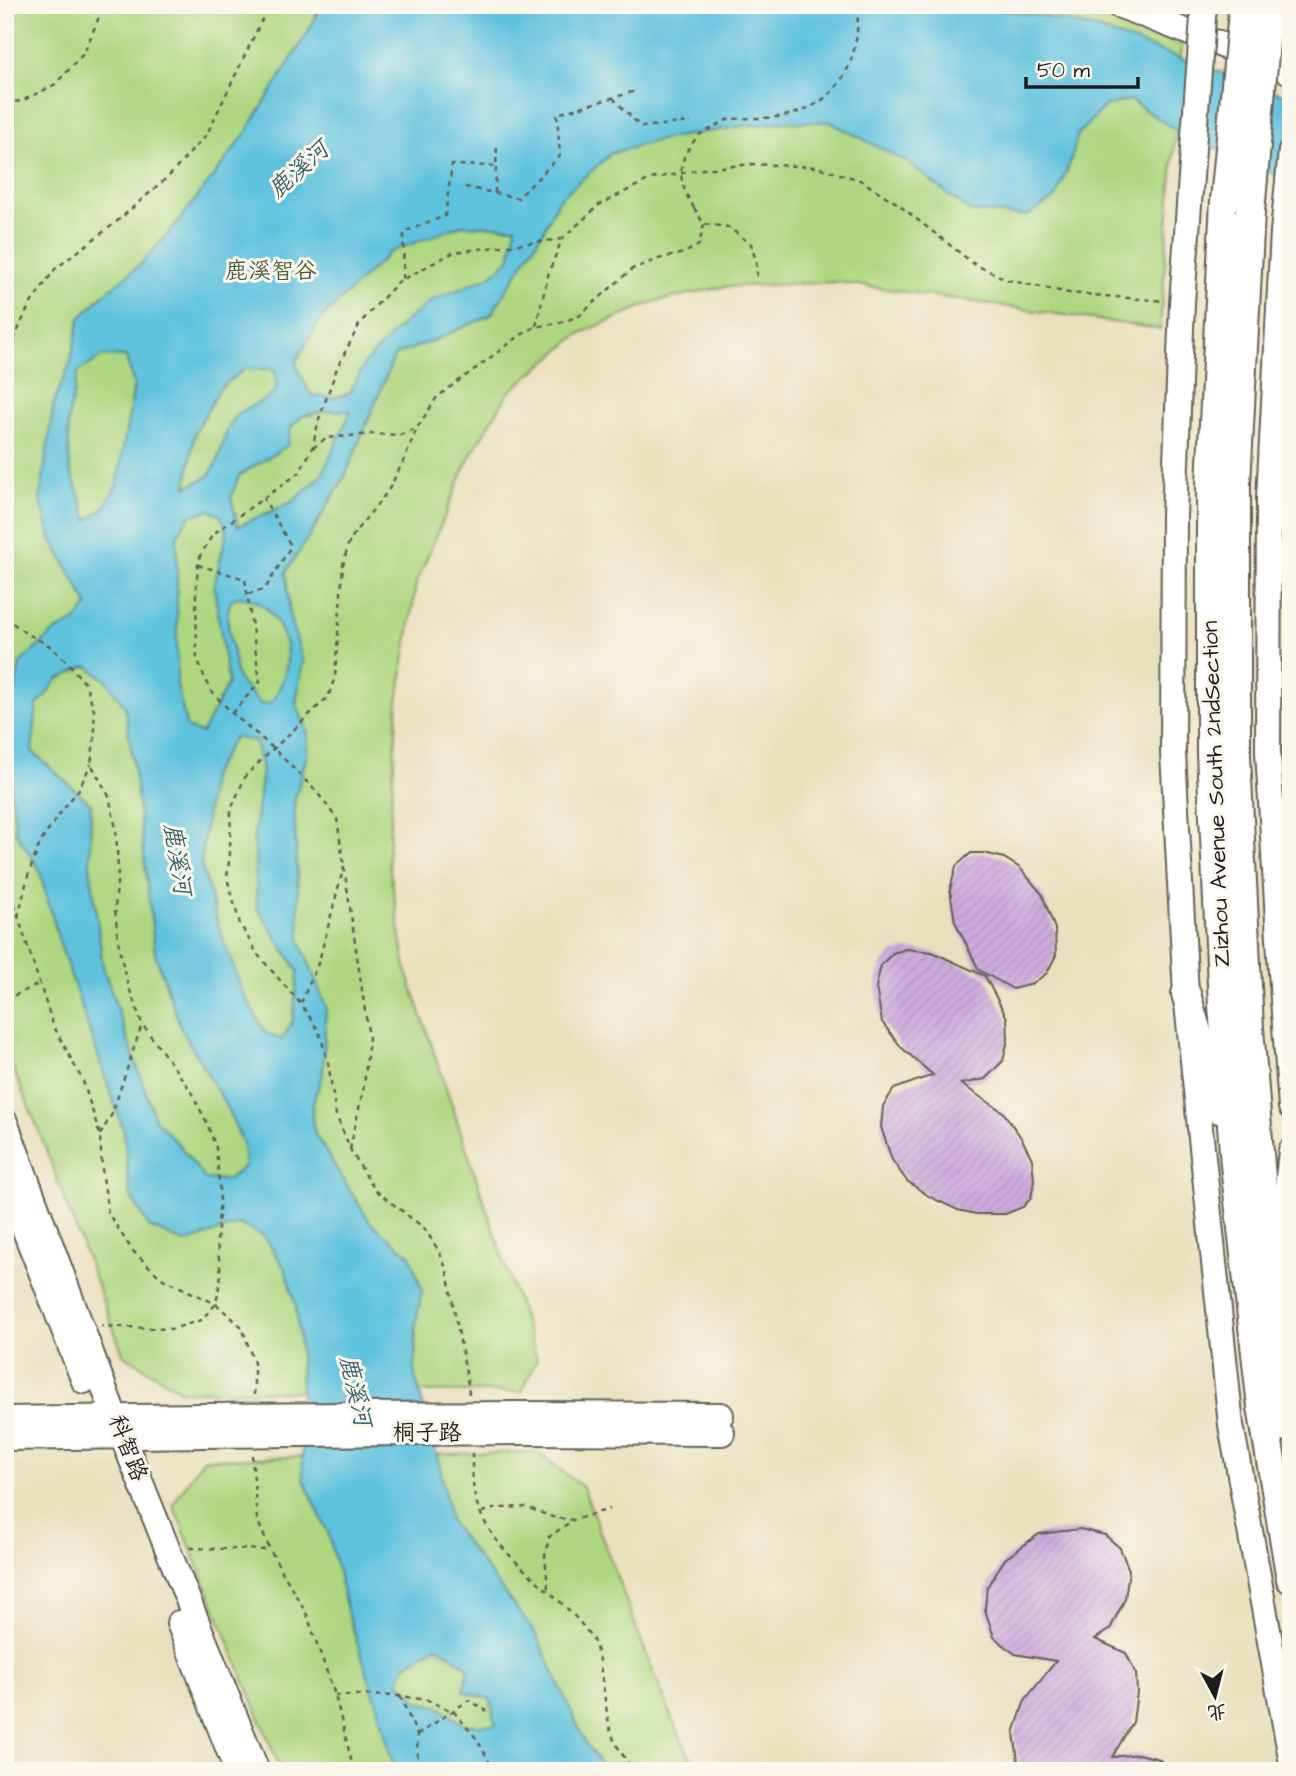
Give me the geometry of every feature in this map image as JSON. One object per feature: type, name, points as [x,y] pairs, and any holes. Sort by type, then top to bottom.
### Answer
[{"type":"main road","points":[[1118,5],[1291,72]]},
{"type":"main road","points":[[1204,5],[1182,303],[1174,516],[1173,753],[1185,994],[1231,1425],[1291,1758]]},
{"type":"main road","name":"Zizhou Avenue South 2ndSection","points":[[1256,11],[1225,200],[1211,484],[1211,753],[1223,1006],[1235,1165],[1262,1407],[1291,1579]]},
{"type":"main road","name":"Zizhou Avenue South 2ndSection","points":[[1256,11],[1251,212],[1236,484],[1237,757],[1249,1028],[1262,1189],[1291,1429]]},
{"type":"main road","points":[[1291,151],[1283,232],[1269,498],[1268,751],[1291,1107]]},
{"type":"main road","points":[[1185,994],[1235,1165]]},
{"type":"main road","name":"科智路","points":[[5,1122],[81,1325],[111,1427],[237,1771]]},
{"type":"main road","points":[[1275,1302],[1291,1151]]},
{"type":"main road","name":"科智路","points":[[5,1180],[111,1427],[167,1547],[257,1771]]},
{"type":"main road","name":"桐子路","points":[[5,1419],[111,1427]]},
{"type":"main road","name":"桐子路","points":[[5,1438],[111,1427],[201,1425],[722,1424]]},
{"type":"path","points":[[5,103],[22,101],[54,85],[84,52],[104,5]]},
{"type":"path","points":[[5,389],[8,352],[29,306],[55,269],[170,176],[208,134],[269,5]]},
{"type":"path","points":[[328,1062],[319,1031],[301,1004],[258,955],[240,925],[227,878],[231,810],[246,775],[328,697],[335,677],[343,565],[348,545],[387,491],[417,428],[437,397],[513,340],[535,327],[579,316],[632,269],[684,253],[699,245],[704,225],[684,192],[681,169],[685,153],[699,135],[726,121],[777,117],[803,111],[829,95],[846,74],[854,56],[859,26],[857,5]]},
{"type":"path","points":[[464,187],[518,198],[560,156],[557,114],[636,91]]},
{"type":"path","points":[[613,97],[641,127],[691,122]]},
{"type":"path","points":[[495,193],[497,143]]},
{"type":"path","points":[[535,327],[562,239],[599,205],[650,179],[703,169],[752,164],[817,167],[860,180],[895,202],[974,264],[1008,280],[1069,293],[1182,303]]},
{"type":"path","points":[[403,279],[404,232],[445,216],[452,165],[496,166]]},
{"type":"path","points":[[704,225],[728,227],[751,244],[757,276]]},
{"type":"path","points":[[350,1149],[364,1086],[369,1038],[337,819],[316,791],[210,690],[197,659],[196,592],[200,556],[213,534],[299,473],[313,449],[319,419],[337,368],[360,323],[398,282],[454,252],[562,239]]},
{"type":"path","points":[[313,449],[326,439],[372,434],[400,435],[417,428]]},
{"type":"path","points":[[247,594],[265,589],[291,546],[264,499]]},
{"type":"path","points":[[198,565],[245,579],[260,682],[232,713]]},
{"type":"path","points":[[5,617],[24,632],[50,646],[69,664],[86,685],[94,710],[95,734],[91,764],[79,789],[40,844],[28,876],[18,917]]},
{"type":"path","points":[[81,1325],[172,1329],[201,1320],[216,1304],[221,1275],[217,1243],[220,1194],[216,1148],[207,1123],[188,1088],[142,1024],[126,979],[115,909],[118,871],[114,818],[109,796],[91,764]]},
{"type":"path","points":[[301,1004],[319,961],[344,863]]},
{"type":"path","points":[[5,876],[53,1025],[83,1081],[100,1135],[108,1213],[132,1250],[161,1278],[216,1304],[242,1327],[254,1363],[254,1396]]},
{"type":"path","points":[[5,1000],[39,984]]},
{"type":"path","points":[[100,1135],[113,1114],[142,1024]]},
{"type":"path","points":[[253,1445],[252,1469],[257,1520],[270,1550],[307,1615],[335,1695],[354,1771]]},
{"type":"path","points":[[480,1512],[526,1507],[555,1518],[573,1520]]},
{"type":"path","points":[[548,1589],[545,1556],[549,1537],[573,1520],[610,1509]]},
{"type":"path","points":[[167,1547],[270,1550]]},
{"type":"path","points":[[335,1695],[400,1696],[427,1700],[454,1712],[477,1739],[494,1771]]},
{"type":"path","points":[[400,1696],[417,1735],[418,1771]]},
{"type":"path","points":[[417,1735],[469,1700],[486,1711]]},
{"type":"green space","name":"鹿溪智谷","points":[[14,5],[1084,5],[1182,44],[1160,329],[837,282],[722,287],[653,302],[579,334],[509,392],[469,458],[416,584],[398,701],[388,858],[406,969],[537,1359],[522,1392],[181,1391],[123,1354],[37,1126],[5,1050],[5,58]]},
{"type":"green space","points":[[537,1452],[583,1487],[650,1664],[683,1743],[698,1771],[281,1771],[173,1504],[203,1459]]},
{"type":"water","name":"鹿溪河","points":[[321,5],[980,5],[1092,27],[1291,97],[1291,182],[1171,127],[1130,100],[1105,106],[1078,134],[1056,197],[1027,216],[969,211],[907,162],[830,122],[784,122],[737,127],[664,139],[612,153],[558,200],[544,230],[491,315],[395,355],[345,476],[286,572],[290,618],[303,661],[296,703],[308,732],[307,755],[294,803],[300,940],[326,1007],[323,1074],[313,1102],[315,1134],[370,1222],[410,1255],[422,1290],[416,1324],[415,1376],[441,1471],[450,1521],[537,1636],[586,1744],[606,1771],[395,1771],[377,1703],[348,1615],[329,1535],[303,1478],[300,1348],[296,1307],[285,1269],[264,1236],[239,1224],[185,1243],[149,1227],[130,1195],[124,1132],[59,941],[39,869],[16,833],[5,738],[20,663],[54,632],[76,621],[88,605],[51,538],[40,500],[54,402],[70,364],[80,318],[141,264],[177,223],[245,134],[308,32]],"holes":[[[462,225],[516,227],[510,259],[489,277],[432,300],[404,322],[365,363],[350,393],[333,398],[311,395],[297,368],[296,361],[320,320],[390,252]],[[103,356],[126,357],[134,385],[117,485],[104,508],[88,520],[70,469],[68,421],[78,372]],[[245,369],[274,369],[277,388],[268,398],[238,413],[227,430],[217,463],[208,477],[186,487],[195,433],[220,388]],[[327,411],[351,411],[322,475],[294,501],[238,526],[231,497],[239,476],[288,445],[291,427],[303,416]],[[210,510],[221,516],[227,531],[214,586],[228,683],[202,733],[187,728],[177,685],[177,536],[189,516]],[[239,597],[258,602],[272,615],[284,637],[287,659],[285,670],[271,703],[261,704],[237,677],[228,626],[232,599]],[[87,666],[106,680],[125,707],[155,953],[181,1029],[224,1102],[243,1143],[245,1166],[227,1180],[205,1179],[155,1119],[103,967],[90,864],[91,804],[32,751],[37,706],[58,679]],[[234,737],[255,741],[262,770],[254,835],[257,907],[298,971],[293,1020],[282,1040],[265,1032],[243,993],[220,931],[201,863],[211,777]],[[437,1646],[469,1668],[463,1691],[490,1699],[496,1725],[464,1725],[440,1707],[419,1702],[399,1681],[405,1666]]]},
{"type":"building","points":[[971,853],[1004,858],[1020,868],[1042,894],[1055,929],[1056,955],[1047,973],[1032,984],[1013,989],[979,970],[955,922],[950,890],[956,866]]},
{"type":"building","points":[[906,949],[932,952],[985,976],[1007,1018],[1008,1039],[1003,1061],[985,1079],[961,1084],[1003,1112],[1022,1139],[1032,1159],[1034,1181],[1031,1198],[1023,1207],[1005,1214],[976,1214],[958,1210],[930,1197],[907,1181],[892,1160],[881,1127],[883,1106],[894,1089],[933,1075],[902,1048],[882,1022],[876,987],[881,965],[893,953]]},
{"type":"building","points":[[1080,1529],[1105,1535],[1120,1548],[1129,1570],[1125,1599],[1110,1629],[1095,1639],[1126,1653],[1136,1674],[1137,1692],[1133,1722],[1112,1757],[1138,1754],[1159,1759],[1170,1771],[1025,1771],[1018,1761],[1014,1733],[1025,1700],[1056,1661],[1015,1654],[994,1637],[985,1610],[987,1587],[1005,1559],[1039,1534]]}]
